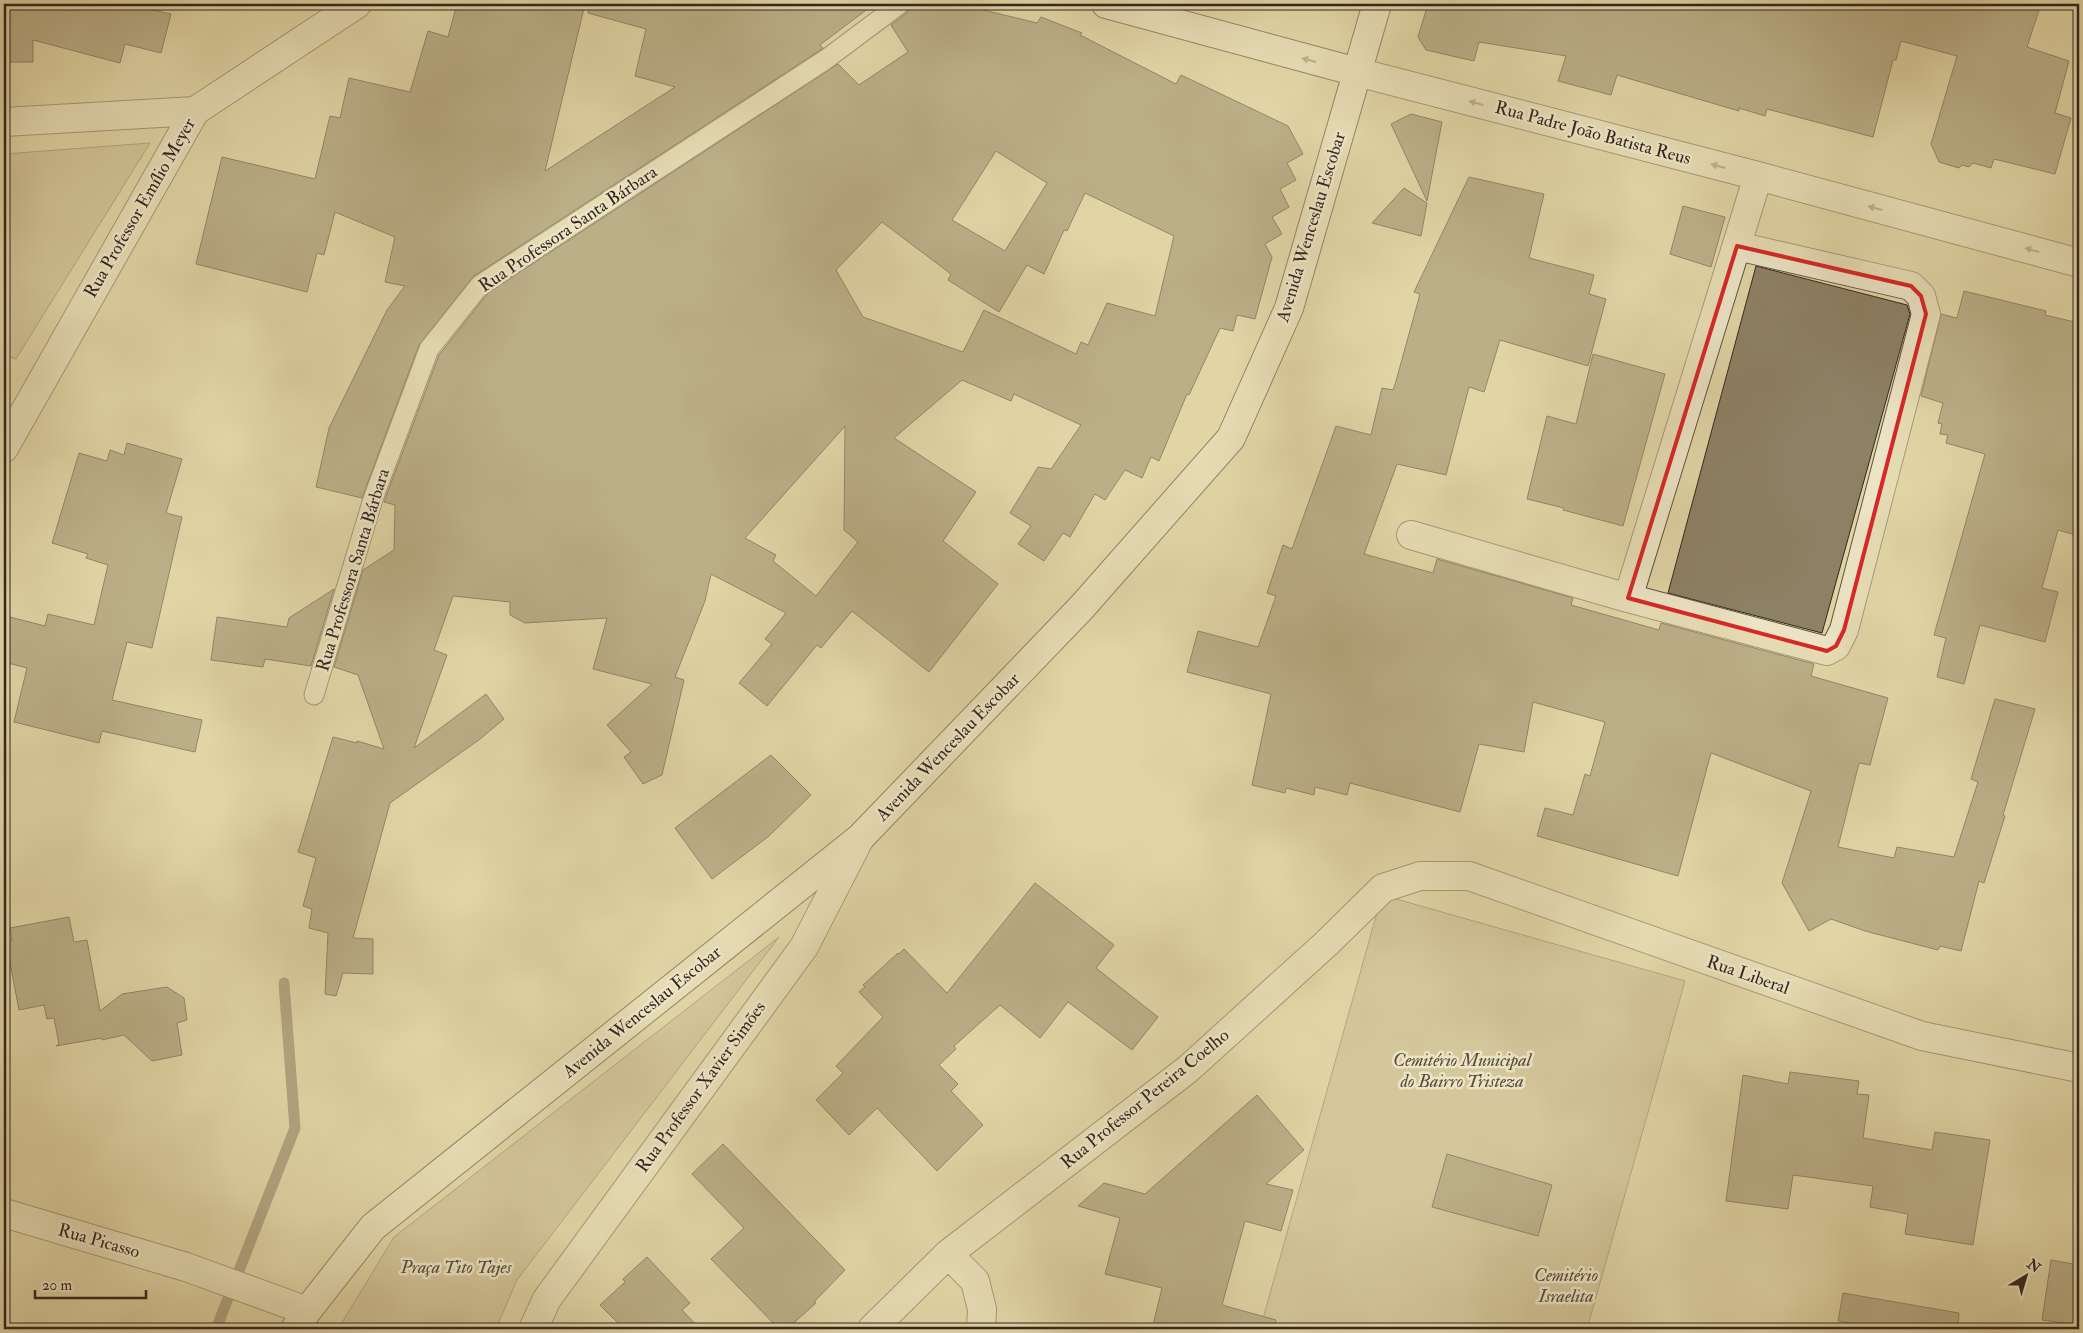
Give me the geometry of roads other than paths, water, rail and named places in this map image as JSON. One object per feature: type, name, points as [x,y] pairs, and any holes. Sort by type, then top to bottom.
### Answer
[{"type":"street","name":"Rua Professor Emílio Meyer","points":[[4,448],[195,111],[357,4]]},
{"type":"street","name":"Rua Padre João Batista Reus","points":[[1106,4],[1357,72],[1758,176],[2079,263]]},
{"type":"street","name":"Avenida Wenceslau Escobar","points":[[295,1314],[373,1227],[860,838],[1082,607],[1230,438],[1289,308],[1377,4]]},
{"type":"street","points":[[4,122],[195,111]]},
{"type":"street","points":[[1628,598],[1758,176]]},
{"type":"street","points":[[1411,535],[1628,598],[1827,652],[1836,646],[1844,630],[1926,314],[1921,296],[1911,286],[1737,246]]},
{"type":"street","name":"Rua Professor Xavier Simões","points":[[533,1329],[546,1299],[804,947],[860,838]]},
{"type":"street","name":"Rua Liberal","points":[[1420,876],[1468,876],[1922,1036],[2079,1068]]},
{"type":"street","name":"Rua Professor Pereira Coelho","points":[[872,1329],[948,1254],[1188,1069],[1327,943],[1383,888],[1420,876]]},
{"type":"street","name":"Rua Picasso","points":[[4,1213],[186,1267],[295,1314]]},
{"type":"street","points":[[948,1254],[975,1281],[982,1309],[981,1329]]},
{"type":"lane","name":"Rua Professora Santa Bárbara","points":[[314,695],[374,498],[429,349],[480,285],[825,60],[900,4]]},
{"type":"waterway","points":[[216,1329],[295,1128],[284,983]]},
{"type":"park label","name":"Cemitério Municipal do Bairro Tristeza","points":[[1462,1070]]},
{"type":"park label","name":"Praça Tito Tajes","points":[[456,1267]]},
{"type":"park label","name":"Cemitério Israelita","points":[[1566,1285]]}]
